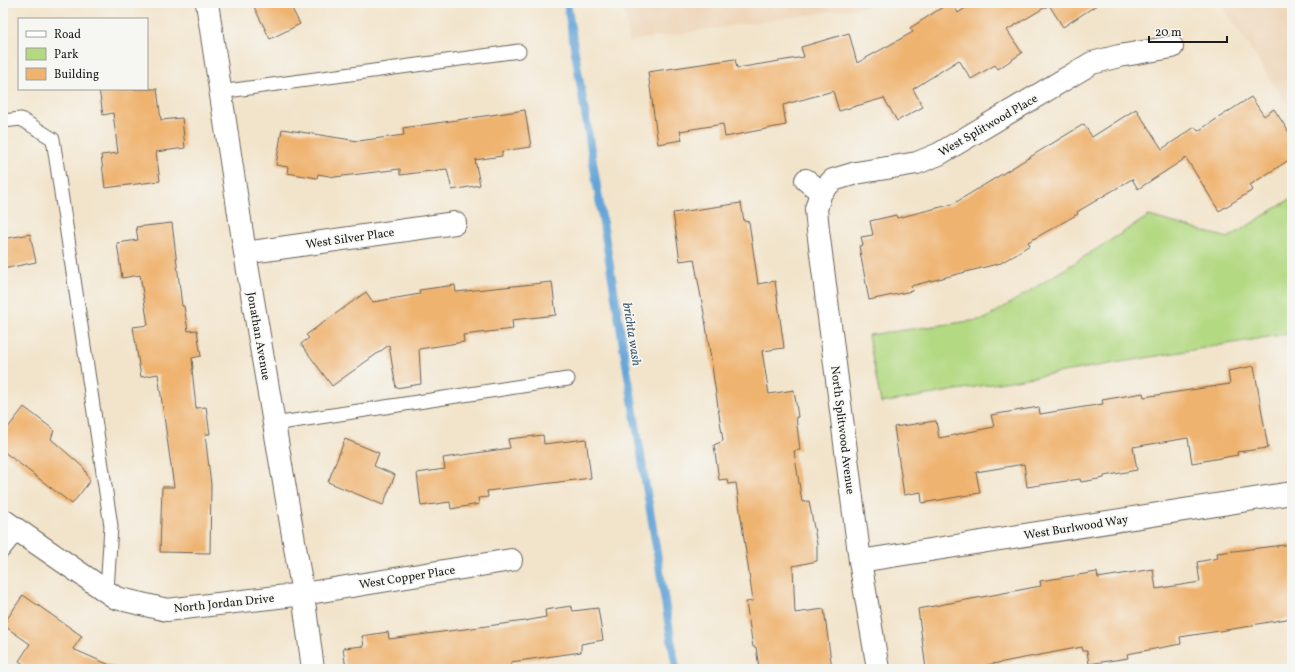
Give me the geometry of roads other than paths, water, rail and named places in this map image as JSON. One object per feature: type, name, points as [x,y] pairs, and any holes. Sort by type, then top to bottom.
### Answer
[{"type":"street","name":"Jonathan Avenue","points":[[207,3],[245,253],[303,594],[313,669]]},
{"type":"street","name":"West Splitwood Place","points":[[814,186],[856,173],[917,163],[939,154],[1092,63],[1119,56],[1172,47]]},
{"type":"street","name":"North Splitwood Avenue","points":[[814,186],[818,230],[860,561],[878,669]]},
{"type":"street","name":"West Silver Place","points":[[245,253],[455,223]]},
{"type":"street","name":"West Burlwood Way","points":[[860,561],[1292,493]]},
{"type":"street","name":"North Jordan Drive","points":[[11,526],[116,598],[167,610],[303,594]]},
{"type":"street","name":"West Copper Place","points":[[303,594],[511,560]]},
{"type":"lane","points":[[220,92],[519,51]]},
{"type":"lane","points":[[3,121],[21,119],[54,139],[111,526],[107,591]]},
{"type":"lane","points":[[274,424],[568,379]]},
{"type":"lane","points":[[3,551],[11,526]]},
{"type":"waterway","name":"brichta wash","points":[[567,3],[676,669]]}]
